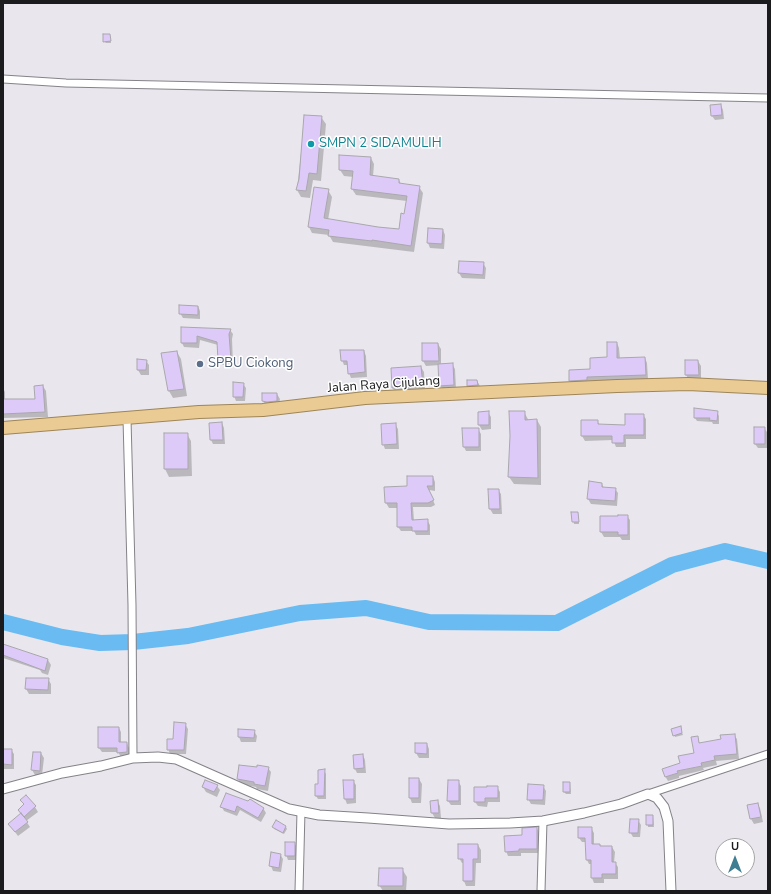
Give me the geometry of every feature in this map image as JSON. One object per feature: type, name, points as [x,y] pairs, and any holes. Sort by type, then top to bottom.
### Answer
[{"type":"highway","name":"Jalan Raya Cijulang","points":[[3,428],[199,412],[263,410],[365,398],[688,384],[768,388]]},
{"type":"street","points":[[3,79],[66,83],[768,98]]},
{"type":"street","points":[[127,419],[132,605],[133,758]]},
{"type":"street","points":[[3,789],[62,773],[101,766],[133,758],[158,756],[176,759],[289,808],[319,815],[450,824],[510,823],[543,821],[621,804],[768,754]]},
{"type":"street","points":[[648,794],[657,798],[664,806],[668,821],[671,891]]},
{"type":"street","points":[[299,891],[301,811]]},
{"type":"street","points":[[541,891],[543,821]]},
{"type":"building","points":[[103,34],[110,34],[111,41],[103,42]]},
{"type":"building","points":[[721,104],[722,115],[711,116],[710,105]]},
{"type":"building","name":"SMPN 2 SIDAMULIH","points":[[304,115],[322,116],[317,174],[309,173],[306,191],[296,190],[299,179]]},
{"type":"building","points":[[339,155],[371,157],[370,175],[399,179],[399,183],[420,186],[411,246],[372,240],[328,236],[329,230],[308,227],[314,187],[329,189],[324,218],[399,229],[401,213],[404,214],[407,196],[351,189],[353,171],[339,170]]},
{"type":"building","points":[[428,228],[443,229],[442,244],[427,243]]},
{"type":"building","points":[[459,261],[484,262],[483,275],[458,273]]},
{"type":"building","points":[[179,305],[198,306],[198,315],[179,314]]},
{"type":"building","points":[[181,327],[231,329],[229,334],[231,360],[218,361],[217,342],[197,336],[197,343],[181,343]]},
{"type":"building","points":[[607,342],[617,342],[617,358],[645,357],[646,375],[587,377],[587,380],[569,381],[569,370],[590,369],[590,358],[607,357]]},
{"type":"building","points":[[422,343],[438,343],[439,361],[422,361]]},
{"type":"building","points":[[340,350],[364,350],[365,372],[348,374],[347,361],[341,361]]},
{"type":"building","points":[[177,351],[184,389],[168,391],[161,353]]},
{"type":"building","points":[[137,359],[147,360],[146,370],[137,370]]},
{"type":"building","points":[[685,360],[698,360],[699,375],[685,375]]},
{"type":"building","points":[[453,363],[454,385],[439,386],[438,364]]},
{"type":"building","points":[[421,366],[423,386],[392,388],[391,368]]},
{"type":"building","points":[[467,380],[477,380],[478,385],[467,386]]},
{"type":"building","points":[[233,382],[244,383],[243,397],[233,397]]},
{"type":"building","points":[[43,385],[45,412],[3,414],[3,399],[35,399],[34,386]]},
{"type":"building","points":[[262,393],[277,393],[277,401],[262,401]]},
{"type":"building","points":[[694,408],[718,411],[717,421],[709,420],[710,418],[694,418]]},
{"type":"building","points":[[489,411],[489,425],[478,425],[478,412]]},
{"type":"building","points":[[509,411],[525,411],[525,420],[537,419],[538,478],[508,477],[510,436]]},
{"type":"building","points":[[625,414],[644,414],[644,435],[624,435],[624,443],[612,443],[612,436],[581,436],[581,420],[598,420],[598,424],[625,425]]},
{"type":"building","points":[[222,422],[223,440],[210,440],[209,423]]},
{"type":"building","points":[[396,423],[397,444],[382,445],[381,424]]},
{"type":"building","points":[[754,427],[765,427],[765,444],[754,444]]},
{"type":"building","points":[[462,428],[479,428],[479,447],[463,447]]},
{"type":"building","points":[[164,433],[188,433],[188,469],[164,469]]},
{"type":"building","points":[[407,476],[433,476],[433,486],[427,486],[434,500],[428,503],[411,503],[412,520],[428,519],[428,531],[412,531],[412,527],[397,527],[397,503],[385,503],[384,487],[407,486]]},
{"type":"building","points":[[589,481],[602,483],[602,487],[616,488],[615,501],[587,499]]},
{"type":"building","points":[[488,489],[499,489],[500,509],[489,509]]},
{"type":"building","points":[[571,512],[578,512],[579,522],[572,522]]},
{"type":"building","points":[[628,515],[628,535],[618,535],[618,532],[600,532],[600,516]]},
{"type":"building","points":[[3,644],[48,659],[45,671],[3,655]]},
{"type":"building","points":[[26,678],[49,678],[48,690],[25,689]]},
{"type":"building","points":[[174,722],[186,723],[184,750],[167,750],[167,739],[173,739]]},
{"type":"building","points":[[681,726],[682,733],[673,736],[671,729]]},
{"type":"building","points":[[98,727],[119,727],[119,742],[127,742],[127,752],[117,753],[117,748],[98,748]]},
{"type":"building","points":[[238,729],[255,730],[254,738],[238,737]]},
{"type":"building","points":[[735,734],[737,754],[714,756],[715,760],[701,763],[702,766],[677,771],[678,773],[665,777],[662,769],[680,763],[678,756],[694,753],[691,737],[698,736],[699,743],[721,739],[720,735]]},
{"type":"building","points":[[415,743],[427,743],[427,754],[415,753]]},
{"type":"building","points":[[3,749],[12,749],[12,765],[3,764]]},
{"type":"building","points":[[33,752],[41,752],[40,771],[31,770]]},
{"type":"building","points":[[363,754],[364,768],[354,769],[353,755]]},
{"type":"building","points":[[239,765],[269,767],[265,786],[254,784],[254,782],[237,779]]},
{"type":"building","points":[[325,769],[324,796],[315,796],[315,784],[318,784],[318,770]]},
{"type":"building","points":[[409,778],[419,778],[419,798],[409,798]]},
{"type":"building","points":[[205,780],[218,785],[214,792],[202,787]]},
{"type":"building","points":[[343,780],[354,780],[354,799],[344,799]]},
{"type":"building","points":[[448,780],[459,780],[459,801],[447,801]]},
{"type":"building","points":[[563,782],[570,782],[570,792],[563,792]]},
{"type":"building","points":[[528,784],[544,785],[543,800],[527,800]]},
{"type":"building","points":[[498,786],[498,798],[485,798],[485,802],[474,802],[474,787]]},
{"type":"building","points":[[226,793],[248,801],[250,799],[264,808],[258,818],[237,806],[235,812],[220,807]]},
{"type":"building","points":[[26,795],[36,806],[24,817],[18,810],[24,804],[20,800]]},
{"type":"building","points":[[438,800],[439,813],[431,813],[430,801]]},
{"type":"building","points":[[758,803],[761,817],[750,819],[747,805]]},
{"type":"building","points":[[21,813],[28,822],[15,832],[8,824]]},
{"type":"building","points":[[646,815],[653,815],[653,825],[646,825]]},
{"type":"building","points":[[630,819],[639,819],[638,833],[629,833]]},
{"type":"building","points":[[276,820],[286,826],[283,833],[272,827]]},
{"type":"building","points":[[537,827],[537,849],[519,849],[519,851],[505,852],[504,836],[522,835],[522,828]]},
{"type":"building","points":[[578,827],[592,827],[592,844],[612,846],[612,862],[616,862],[616,874],[602,874],[602,878],[591,878],[591,860],[586,860],[585,838],[578,838]]},
{"type":"building","points":[[285,842],[295,842],[295,856],[285,856]]},
{"type":"building","points":[[458,844],[478,844],[478,859],[473,859],[473,881],[463,881],[463,859],[458,859]]},
{"type":"building","points":[[271,852],[281,854],[279,868],[269,866]]},
{"type":"building","points":[[379,868],[403,868],[403,886],[378,886]]},
{"type":"waterway","points":[[3,622],[62,637],[100,643],[133,642],[188,636],[300,613],[366,608],[429,622],[557,623],[672,565],[725,551],[768,561]]},
{"type":"place","name":"SMPN 2 SIDAMULIH","points":[[311,144]]},
{"type":"place","name":"SPBU Ciokong","points":[[200,364]]}]
